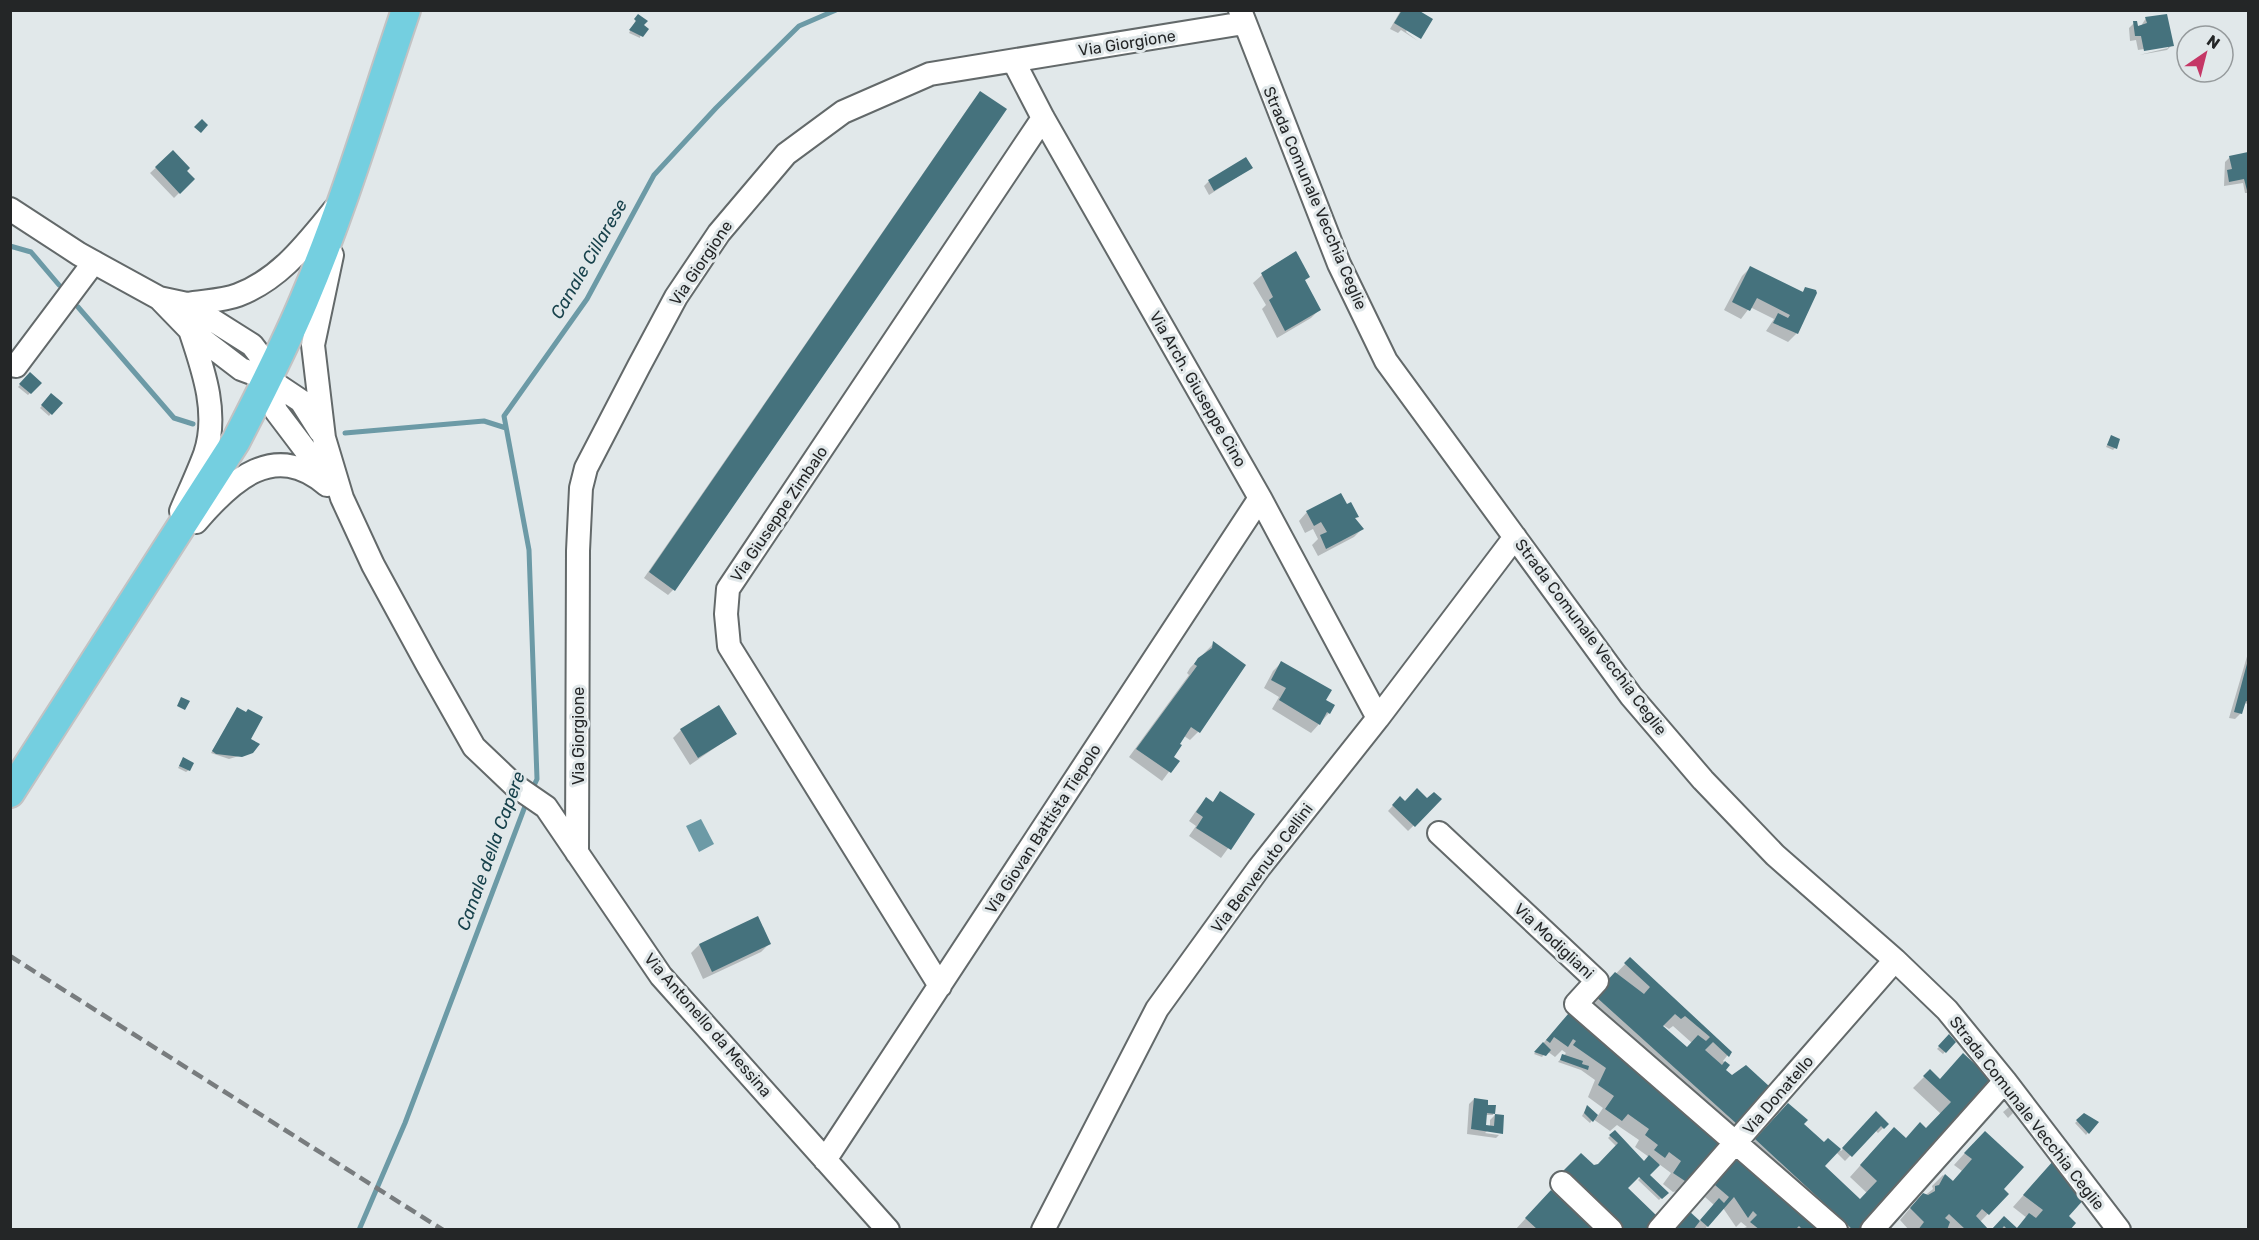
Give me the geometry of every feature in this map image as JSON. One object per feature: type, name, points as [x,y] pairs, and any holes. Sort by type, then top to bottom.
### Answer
[{"type":"main road","points":[[10,793],[236,441],[268,379],[304,300],[344,198],[406,10]]},
{"type":"street","name":"Via Giorgione","points":[[577,853],[578,551],[581,488],[591,458],[676,297],[719,232],[786,154],[843,112],[930,74],[1014,62],[1242,17]]},
{"type":"street","name":"Strada Comunale Vecchia Ceglie","points":[[1242,17],[1339,264],[1386,361],[1631,696],[1703,780],[1775,855],[1895,960],[1947,1010],[2005,1081],[2110,1226]]},
{"type":"street","name":"Via Arch. Giuseppe Cino","points":[[1014,62],[1043,118],[1260,498],[1378,718]]},
{"type":"street","name":"Via Giuseppe Zimbalo","points":[[940,986],[729,646],[726,614],[728,589],[1043,118]]},
{"type":"street","points":[[187,304],[237,296],[273,277],[305,246],[344,198]]},
{"type":"street","points":[[342,498],[324,438],[313,345],[344,198]]},
{"type":"street","points":[[10,209],[94,262],[159,298],[187,304],[252,345],[262,358],[276,411],[342,498]]},
{"type":"street","points":[[16,366],[94,262]]},
{"type":"street","points":[[159,298],[190,330],[241,369],[268,379],[301,401],[324,438]]},
{"type":"street","points":[[157,567],[206,452],[210,415],[204,370],[190,330]]},
{"type":"street","points":[[157,567],[223,491],[249,472],[281,464],[313,473],[342,498]]},
{"type":"street","name":"Via Antonello da Messina","points":[[342,498],[378,575],[474,747],[514,784],[546,807],[661,976],[888,1230]]},
{"type":"street","name":"Via Giovan Battista Tiepolo","points":[[825,1160],[1260,498]]},
{"type":"street","name":"Via Benvenuto Cellini","points":[[1041,1227],[1157,1009],[1259,868],[1378,718],[1515,537]]},
{"type":"street","name":"Via Modigliani","points":[[1439,833],[1597,981],[1576,1004],[1737,1142]]},
{"type":"street","name":"Via Donatello","points":[[1659,1230],[1895,960]]},
{"type":"street","points":[[1872,1230],[2005,1081]]},
{"type":"street","points":[[1737,1142],[1836,1230]]},
{"type":"street","points":[[1562,1183],[1611,1230]]},
{"type":"water","points":[[701,819],[714,844],[699,852],[686,826]]},
{"type":"building","points":[[1402,10],[1418,10],[1433,19],[1421,39],[1394,23]]},
{"type":"building","points":[[638,14],[648,21],[644,25],[649,29],[643,37],[629,30]]},
{"type":"building","points":[[2167,14],[2174,46],[2144,51],[2141,36],[2135,36],[2133,21],[2137,21],[2138,26],[2147,23],[2145,17]]},
{"type":"building","points":[[980,91],[1007,109],[675,591],[649,572]]},
{"type":"building","points":[[202,119],[208,125],[201,133],[194,127]]},
{"type":"building","points":[[173,150],[190,168],[187,171],[195,179],[180,194],[155,167]]},
{"type":"building","points":[[2248,152],[2248,194],[2244,179],[2229,182],[2227,170],[2232,169],[2229,156]]},
{"type":"building","points":[[1246,157],[1253,168],[1214,191],[1208,180]]},
{"type":"building","points":[[1296,251],[1310,277],[1305,280],[1321,310],[1285,331],[1269,300],[1273,297],[1261,273]]},
{"type":"building","points":[[1750,266],[1803,292],[1805,287],[1816,290],[1817,293],[1798,334],[1773,323],[1778,313],[1788,318],[1790,315],[1757,298],[1750,311],[1732,302]]},
{"type":"building","points":[[30,372],[42,383],[31,394],[19,384]]},
{"type":"building","points":[[51,393],[63,403],[52,415],[41,405]]},
{"type":"building","points":[[2111,435],[2120,439],[2117,449],[2107,445]]},
{"type":"building","points":[[1341,493],[1347,504],[1351,502],[1359,517],[1355,518],[1364,529],[1326,549],[1320,535],[1327,532],[1321,522],[1314,526],[1306,511]]},
{"type":"building","points":[[1213,641],[1246,665],[1200,733],[1191,727],[1174,757],[1180,761],[1171,773],[1136,749],[1197,666],[1194,664],[1198,658],[1212,648]]},
{"type":"building","points":[[2248,660],[2248,702],[2246,701],[2242,714],[2234,712]]},
{"type":"building","points":[[1281,661],[1332,690],[1326,700],[1335,705],[1330,714],[1327,712],[1320,725],[1279,700],[1286,688],[1271,680]]},
{"type":"building","points":[[181,697],[190,701],[185,710],[177,706]]},
{"type":"building","points":[[719,705],[737,734],[698,758],[680,729]]},
{"type":"building","points":[[237,707],[246,712],[248,709],[263,717],[251,739],[260,744],[253,753],[242,757],[216,754],[212,751]]},
{"type":"building","points":[[183,757],[194,763],[190,771],[179,766]]},
{"type":"building","points":[[1417,788],[1427,798],[1434,792],[1442,799],[1415,827],[1392,805],[1400,796],[1405,801]]},
{"type":"building","points":[[1220,791],[1255,814],[1231,850],[1196,828],[1203,817],[1196,812],[1206,797],[1213,802]]},
{"type":"building","points":[[758,916],[771,944],[712,972],[699,944]]},
{"type":"building","points":[[1630,957],[1732,1052],[1729,1057],[1713,1042],[1705,1050],[1722,1065],[1725,1061],[1730,1065],[1726,1070],[1732,1075],[1746,1065],[1770,1087],[1738,1125],[1594,995],[1615,972],[1644,994],[1650,987],[1624,963]],"holes":[[[1675,1014],[1681,1019],[1685,1016],[1710,1037],[1706,1041],[1698,1035],[1687,1047],[1663,1026]]]},
{"type":"building","points":[[1574,1007],[1719,1137],[1715,1141],[1720,1146],[1690,1180],[1685,1181],[1673,1173],[1681,1161],[1669,1152],[1665,1158],[1654,1150],[1658,1145],[1645,1135],[1649,1129],[1628,1114],[1622,1121],[1605,1109],[1614,1096],[1598,1085],[1606,1068],[1573,1045],[1576,1041],[1573,1039],[1568,1047],[1554,1037],[1550,1043],[1546,1040]]},
{"type":"building","points":[[1949,1034],[1956,1042],[1946,1053],[1938,1046]]},
{"type":"building","points":[[1543,1042],[1551,1050],[1546,1056],[1534,1052]]},
{"type":"building","points":[[1963,1053],[1991,1079],[1961,1112],[1969,1120],[1867,1230],[1853,1230],[1755,1139],[1788,1103],[1808,1120],[1804,1124],[1824,1142],[1828,1138],[1841,1149],[1825,1166],[1860,1199],[1877,1181],[1860,1165],[1894,1127],[1906,1138],[1920,1122],[1926,1128],[1951,1102],[1923,1076],[1930,1069],[1940,1079]]},
{"type":"building","points":[[1562,1054],[1583,1061],[1582,1064],[1589,1066],[1588,1070],[1560,1060]]},
{"type":"building","points":[[1474,1098],[1488,1100],[1488,1105],[1496,1105],[1495,1114],[1504,1115],[1503,1134],[1471,1129]],"holes":[[[1487,1113],[1495,1114],[1494,1126],[1486,1125]]]},
{"type":"building","points":[[1587,1105],[1598,1115],[1593,1122],[1584,1113]]},
{"type":"building","points":[[1876,1111],[1889,1124],[1884,1129],[1881,1126],[1852,1157],[1842,1148]]},
{"type":"building","points":[[2084,1113],[2099,1122],[2089,1134],[2076,1120]]},
{"type":"building","points":[[1615,1130],[1644,1161],[1649,1155],[1660,1165],[1650,1175],[1669,1193],[1662,1199],[1639,1177],[1628,1188],[1657,1216],[1646,1230],[1623,1230],[1563,1171],[1581,1153],[1594,1165],[1598,1164],[1618,1143],[1609,1135]]},
{"type":"building","points":[[1985,1131],[2024,1167],[2004,1189],[2009,1194],[1989,1215],[1982,1209],[1976,1216],[1989,1230],[1966,1230],[1949,1214],[1945,1218],[1950,1222],[1947,1230],[1918,1230],[1924,1222],[1910,1208],[1923,1193],[1928,1195],[1935,1191],[1935,1186],[1939,1185],[1945,1174],[1953,1181],[1972,1159],[1964,1153]]},
{"type":"building","points":[[1740,1155],[1822,1230],[1803,1230],[1799,1226],[1795,1230],[1760,1230],[1750,1222],[1757,1215],[1753,1211],[1748,1218],[1734,1197],[1708,1227],[1700,1220],[1719,1198],[1724,1203],[1729,1197],[1715,1185]]},
{"type":"building","points":[[2054,1160],[2086,1197],[2069,1216],[2076,1223],[2070,1230],[2008,1230],[2004,1226],[2001,1230],[1991,1230],[2004,1216],[2017,1228],[2029,1213],[2036,1218],[2043,1210],[2023,1195]]},
{"type":"building","points":[[1551,1190],[1594,1230],[1538,1230],[1525,1218]]},
{"type":"building","points":[[1689,1211],[1700,1221],[1693,1230],[1673,1230]]},
{"type":"waterway","name":"Canale Cillarese","points":[[532,790],[537,779],[529,550],[504,416],[587,299],[654,175],[716,108],[799,26],[836,10]]},
{"type":"waterway","name":"Canale Cillarese","points":[[10,246],[31,252],[59,285]]},
{"type":"waterway","name":"Canale Cillarese","points":[[78,307],[174,418],[193,424]]},
{"type":"waterway","name":"Canale Cillarese","points":[[345,433],[484,421],[506,428]]},
{"type":"waterway","name":"Canale della Capere","points":[[359,1230],[405,1123],[527,801]]},
{"type":"railway","points":[[10,956],[443,1230]]}]
